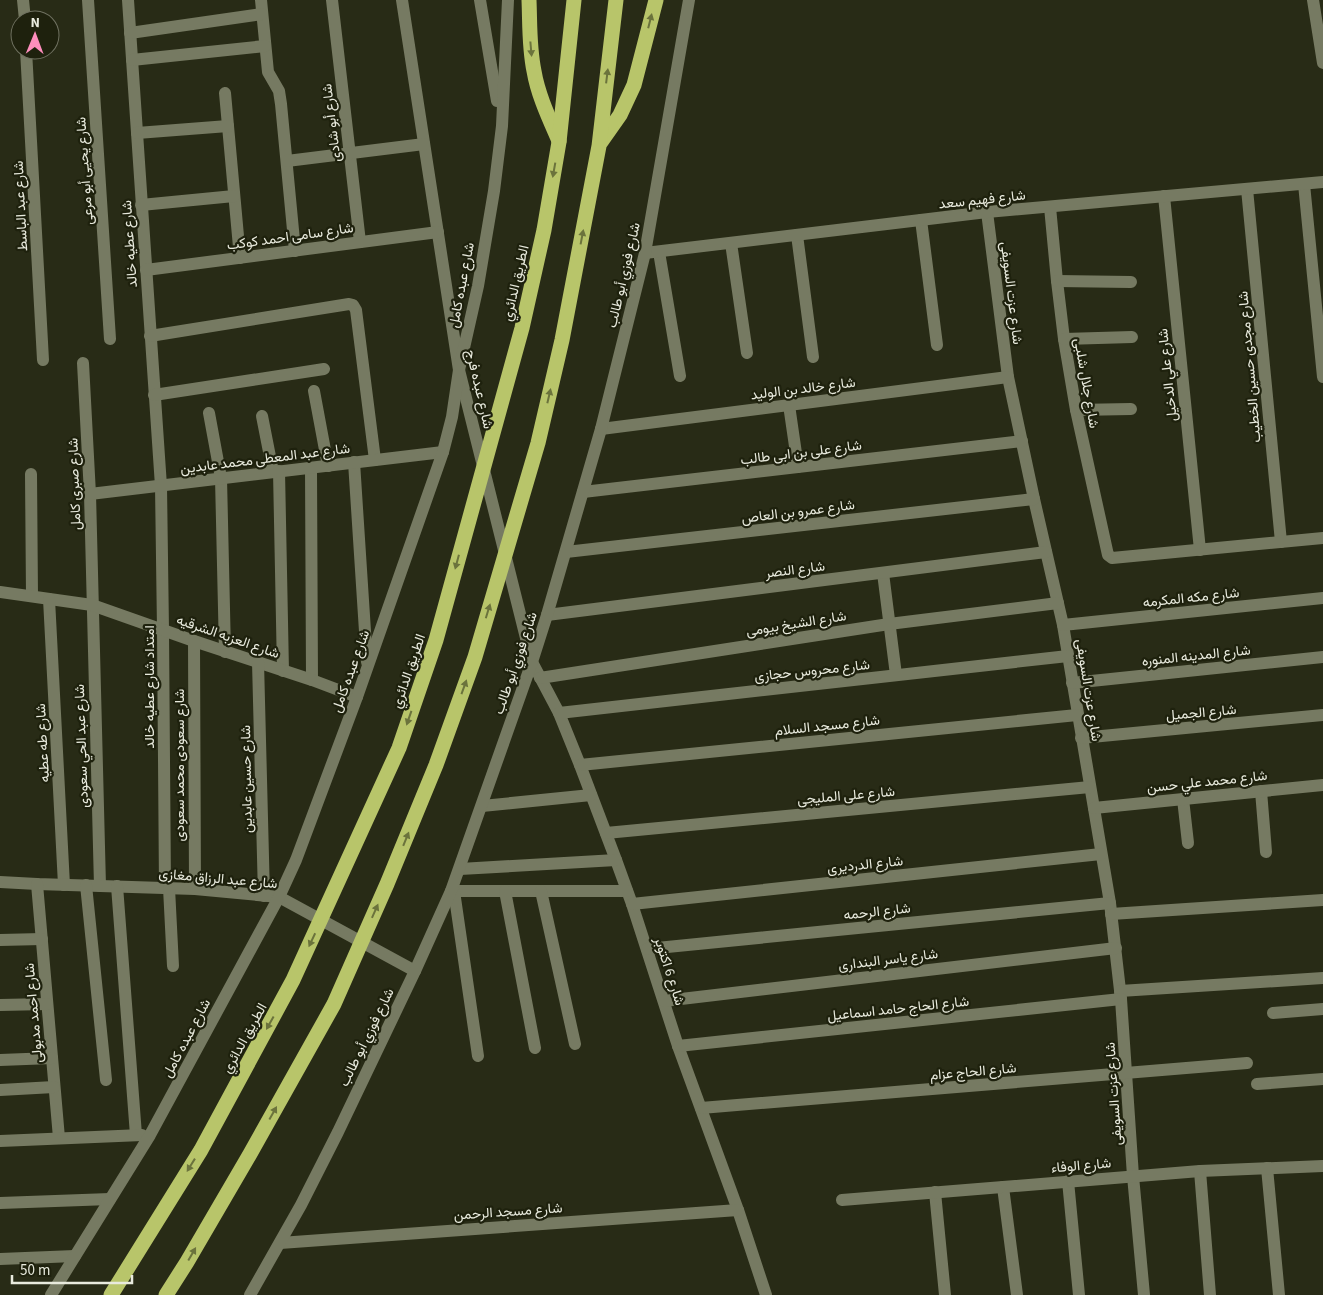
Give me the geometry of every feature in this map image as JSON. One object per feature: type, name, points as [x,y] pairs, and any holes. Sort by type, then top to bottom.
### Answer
[{"type":"highway","points":[[530,0],[531,49],[534,73],[544,107],[559,142]]},
{"type":"highway","name":"الطريق الدائري","points":[[111,1295],[201,1150],[293,980],[399,748],[436,640],[522,328],[544,230],[559,142],[574,0]]},
{"type":"highway","points":[[166,1295],[245,1162],[334,1004],[388,884],[436,765],[475,658],[538,444],[562,340],[599,146],[616,0]]},
{"type":"highway","points":[[599,146],[620,115],[634,85],[656,0]]},
{"type":"street","name":"شارع يحيى أبو مرعى","points":[[88,0],[110,339]]},
{"type":"street","name":"شارع عطيه خالد","points":[[128,0],[161,486]]},
{"type":"street","points":[[261,0],[268,72],[279,92],[282,104],[295,251]]},
{"type":"street","name":"شارع أبو شادى","points":[[332,0],[360,242]]},
{"type":"street","name":"شارع عبده فرج","points":[[402,0],[459,370],[532,662]]},
{"type":"street","points":[[480,0],[502,126]]},
{"type":"street","name":"شارع عبده كامل","points":[[51,1295],[150,1135],[279,897],[296,860],[368,668],[443,452],[452,416],[459,370],[478,286],[494,191],[502,126],[508,0]]},
{"type":"street","name":"شارع فوزي أبو طالب","points":[[250,1295],[280,1243],[338,1132],[453,891],[548,615],[601,429],[646,253],[689,0]]},
{"type":"street","points":[[1313,0],[1323,63]]},
{"type":"street","points":[[130,34],[262,14]]},
{"type":"street","points":[[132,60],[266,46]]},
{"type":"street","name":"شارع عبد الباسط","points":[[27,60],[43,360]]},
{"type":"street","points":[[225,93],[240,258]]},
{"type":"street","points":[[137,133],[228,126]]},
{"type":"street","points":[[287,161],[424,144]]},
{"type":"street","name":"شارع فهيم سعد","points":[[646,253],[987,212],[1323,182]]},
{"type":"street","points":[[1304,184],[1323,377]]},
{"type":"street","name":"شارع مجدى حسين الخطيب","points":[[1247,189],[1281,542]]},
{"type":"street","points":[[142,204],[234,196]]},
{"type":"street","name":"شارع علي الدخيل","points":[[1164,196],[1200,550]]},
{"type":"street","name":"شارع جلال شلبى","points":[[1050,207],[1064,339],[1076,410],[1108,553],[1110,557],[1115,558],[1200,550]]},
{"type":"street","name":"شارع عزت السويفى","points":[[987,212],[1008,377],[1058,603],[1094,808],[1116,948],[1144,1295]]},
{"type":"street","points":[[921,220],[938,345]]},
{"type":"street","name":"شارع سامى احمد كوكب","points":[[146,270],[438,232]]},
{"type":"street","points":[[797,235],[813,357]]},
{"type":"street","points":[[731,243],[747,353]]},
{"type":"street","points":[[659,252],[680,376]]},
{"type":"street","points":[[1057,281],[1131,282]]},
{"type":"street","points":[[150,336],[349,304],[353,305],[356,310],[375,460]]},
{"type":"street","points":[[1064,339],[1132,337]]},
{"type":"street","name":"شارع صبرى كامل","points":[[83,363],[90,494],[92,605]]},
{"type":"street","points":[[154,395],[324,369]]},
{"type":"street","name":"شارع خالد بن الوليد","points":[[601,429],[1008,377]]},
{"type":"street","points":[[314,391],[328,466]]},
{"type":"street","points":[[789,405],[798,467]]},
{"type":"street","points":[[1076,410],[1131,409]]},
{"type":"street","points":[[209,413],[221,478],[225,652]]},
{"type":"street","points":[[262,416],[276,472],[283,670]]},
{"type":"street","name":"شارع على بن ابى طالب","points":[[583,492],[1022,441]]},
{"type":"street","name":"شارع عبد المعطى محمد عابدين","points":[[90,494],[443,452]]},
{"type":"street","points":[[354,462],[368,668]]},
{"type":"street","points":[[311,468],[312,680]]},
{"type":"street","points":[[30,474],[32,596]]},
{"type":"street","name":"امتداد شارع عطيه خالد","points":[[161,486],[167,888],[173,966]]},
{"type":"street","name":"شارع عمرو بن العاص","points":[[566,552],[1034,499]]},
{"type":"street","points":[[1200,550],[1323,538]]},
{"type":"street","name":"شارع النصر","points":[[548,615],[1046,552]]},
{"type":"street","points":[[882,573],[896,675]]},
{"type":"street","name":"شارع العزبه الشرقيه","points":[[0,592],[92,605],[357,697]]},
{"type":"street","name":"شارع مكه المكرمه","points":[[1062,625],[1323,598]]},
{"type":"street","name":"شارع طه عطيه","points":[[49,599],[64,885]]},
{"type":"street","name":"شارع الشيخ بيومى","points":[[540,678],[889,624],[1058,603]]},
{"type":"street","name":"شارع عبد الحي سعودى","points":[[92,605],[100,886]]},
{"type":"street","name":"شارع سعودى محمد سعودى","points":[[194,641],[195,888]]},
{"type":"street","name":"شارع محروس حجازى","points":[[559,714],[1068,656]]},
{"type":"street","name":"شارع المدينه المنوره","points":[[1072,683],[1323,657]]},
{"type":"street","name":"شارع حسين عابدين","points":[[258,662],[264,896]]},
{"type":"street","name":"شارع 6 اكتوبر","points":[[532,662],[559,714],[616,860],[678,1046],[738,1210],[766,1295]]},
{"type":"street","name":"شارع مسجد السلام","points":[[580,765],[1077,715]]},
{"type":"street","name":"شارع الجميل","points":[[1081,738],[1323,715]]},
{"type":"street","name":"شارع محمد علي حسن","points":[[1094,808],[1323,785]]},
{"type":"street","name":"شارع على المليجى","points":[[606,833],[1090,787]]},
{"type":"street","points":[[1261,791],[1266,852]]},
{"type":"street","points":[[482,806],[591,795]]},
{"type":"street","points":[[1184,799],[1188,843]]},
{"type":"street","name":"شارع الدرديرى","points":[[632,904],[1101,854]]},
{"type":"street","points":[[460,869],[616,860]]},
{"type":"street","name":"شارع عبد الرزاق مغازى","points":[[0,882],[195,888],[279,897],[416,970]]},
{"type":"street","name":"شارع احمد مدبولى","points":[[37,884],[59,1138]]},
{"type":"street","points":[[86,885],[106,1080]]},
{"type":"street","points":[[117,886],[136,1135]]},
{"type":"street","points":[[478,1056],[453,891],[627,891]]},
{"type":"street","points":[[505,891],[535,1048]]},
{"type":"street","points":[[541,891],[574,1044]]},
{"type":"street","name":"شارع الرحمه","points":[[647,949],[1110,908],[1323,900]]},
{"type":"street","points":[[0,940],[42,939]]},
{"type":"street","name":"شارع ياسر البندارى","points":[[664,1001],[1116,948]]},
{"type":"street","name":"شارع الحاج حامد اسماعيل","points":[[678,1046],[1121,995],[1323,978]]},
{"type":"street","points":[[0,1005],[47,1004]]},
{"type":"street","points":[[1273,1013],[1323,1009]]},
{"type":"street","points":[[0,1060],[52,1058]]},
{"type":"street","name":"شارع الحاج عزام","points":[[701,1108],[1247,1064]]},
{"type":"street","points":[[1257,1084],[1323,1080]]},
{"type":"street","points":[[0,1090],[54,1087]]},
{"type":"street","points":[[0,1141],[150,1135]]},
{"type":"street","name":"شارع الوفاء","points":[[842,1200],[1200,1171],[1323,1166]]},
{"type":"street","points":[[1267,1168],[1279,1295]]},
{"type":"street","points":[[1200,1171],[1210,1295]]},
{"type":"street","points":[[1068,1181],[1079,1295]]},
{"type":"street","points":[[1003,1187],[1017,1295]]},
{"type":"street","points":[[935,1192],[945,1295]]},
{"type":"street","points":[[0,1203],[110,1199]]},
{"type":"street","name":"شارع مسجد الرحمن","points":[[280,1243],[738,1210]]},
{"type":"street","points":[[0,1259],[75,1256]]}]
